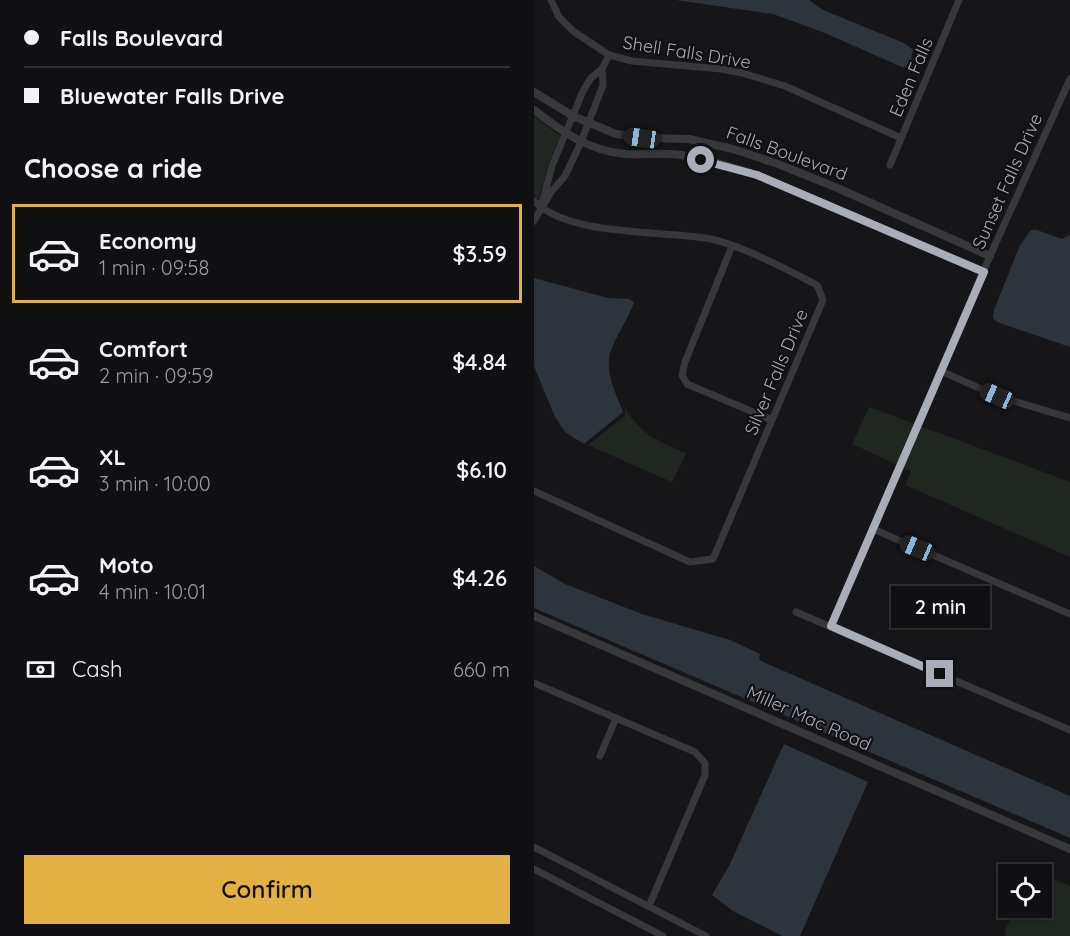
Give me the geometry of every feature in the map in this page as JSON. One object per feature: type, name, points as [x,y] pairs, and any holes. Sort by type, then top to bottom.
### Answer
[{"type":"street","name":"Shell Falls Drive","points":[[551,0],[559,17],[573,31],[609,55],[632,61],[742,73],[785,86],[902,138]]},
{"type":"street","name":"Eden Falls","points":[[890,165],[958,0]]},
{"type":"street","points":[[534,221],[552,166],[583,91],[591,78],[602,69],[609,55]]},
{"type":"street","points":[[537,208],[565,176],[581,142],[603,85],[602,69]]},
{"type":"street","name":"Sunset Falls Drive","points":[[831,626],[990,256],[1070,80]]},
{"type":"street","name":"Falls Boulevard","points":[[534,92],[588,124],[616,134],[642,138],[689,139],[733,149],[835,187],[990,256]]},
{"type":"street","name":"Falls Boulevard","points":[[534,110],[565,134],[581,142],[622,154],[679,155],[722,164],[757,175],[984,272]]},
{"type":"street","points":[[534,201],[537,208]]},
{"type":"street","name":"Silver Falls Drive","points":[[534,491],[690,562],[713,559],[822,300],[817,285],[784,268],[714,240],[691,236],[628,232],[568,220],[537,208]]},
{"type":"street","points":[[732,246],[685,362],[682,375],[687,384],[772,420]]},
{"type":"street","points":[[941,371],[997,396],[1070,418]]},
{"type":"street","points":[[873,529],[1070,614]]},
{"type":"street","points":[[796,612],[1070,730]]},
{"type":"street","name":"Miller Mac Road","points":[[534,616],[1070,849]]},
{"type":"street","points":[[534,683],[695,752],[705,763],[705,775],[649,906]]},
{"type":"street","points":[[600,756],[616,718]]},
{"type":"street","points":[[534,847],[706,936]]},
{"type":"street","points":[[534,869],[663,936]]},
{"type":"shaded area","points":[[676,0],[809,0],[823,10],[904,43],[913,50],[910,64],[904,68],[825,33],[773,14]]},
{"type":"shaded area","points":[[534,116],[560,136],[548,165],[539,199],[534,195]]},
{"type":"shaded area","points":[[1031,230],[1062,239],[1070,235],[1070,347],[997,322],[993,318],[994,310],[1020,245]]},
{"type":"shaded area","points":[[534,278],[608,298],[629,299],[634,302],[613,346],[609,360],[612,383],[623,412],[584,444],[565,432],[554,415],[534,366]]},
{"type":"shaded area","points":[[869,407],[1070,482],[1070,557],[905,485],[911,471],[852,444]]},
{"type":"shaded area","points":[[625,408],[644,431],[686,453],[672,482],[588,445],[625,416]]},
{"type":"shaded area","points":[[534,566],[565,584],[642,614],[730,640],[760,654],[761,661],[1070,796],[1070,838],[534,608]]},
{"type":"shaded area","points":[[784,744],[868,782],[800,936],[782,936],[733,911],[712,895],[729,866]]},
{"type":"shaded area","points":[[1052,878],[1070,886],[1070,936],[1006,936],[1005,930],[1010,918],[1052,918]]},
{"type":"route","points":[[701,160],[757,175],[984,272],[831,626],[940,674]]}]
